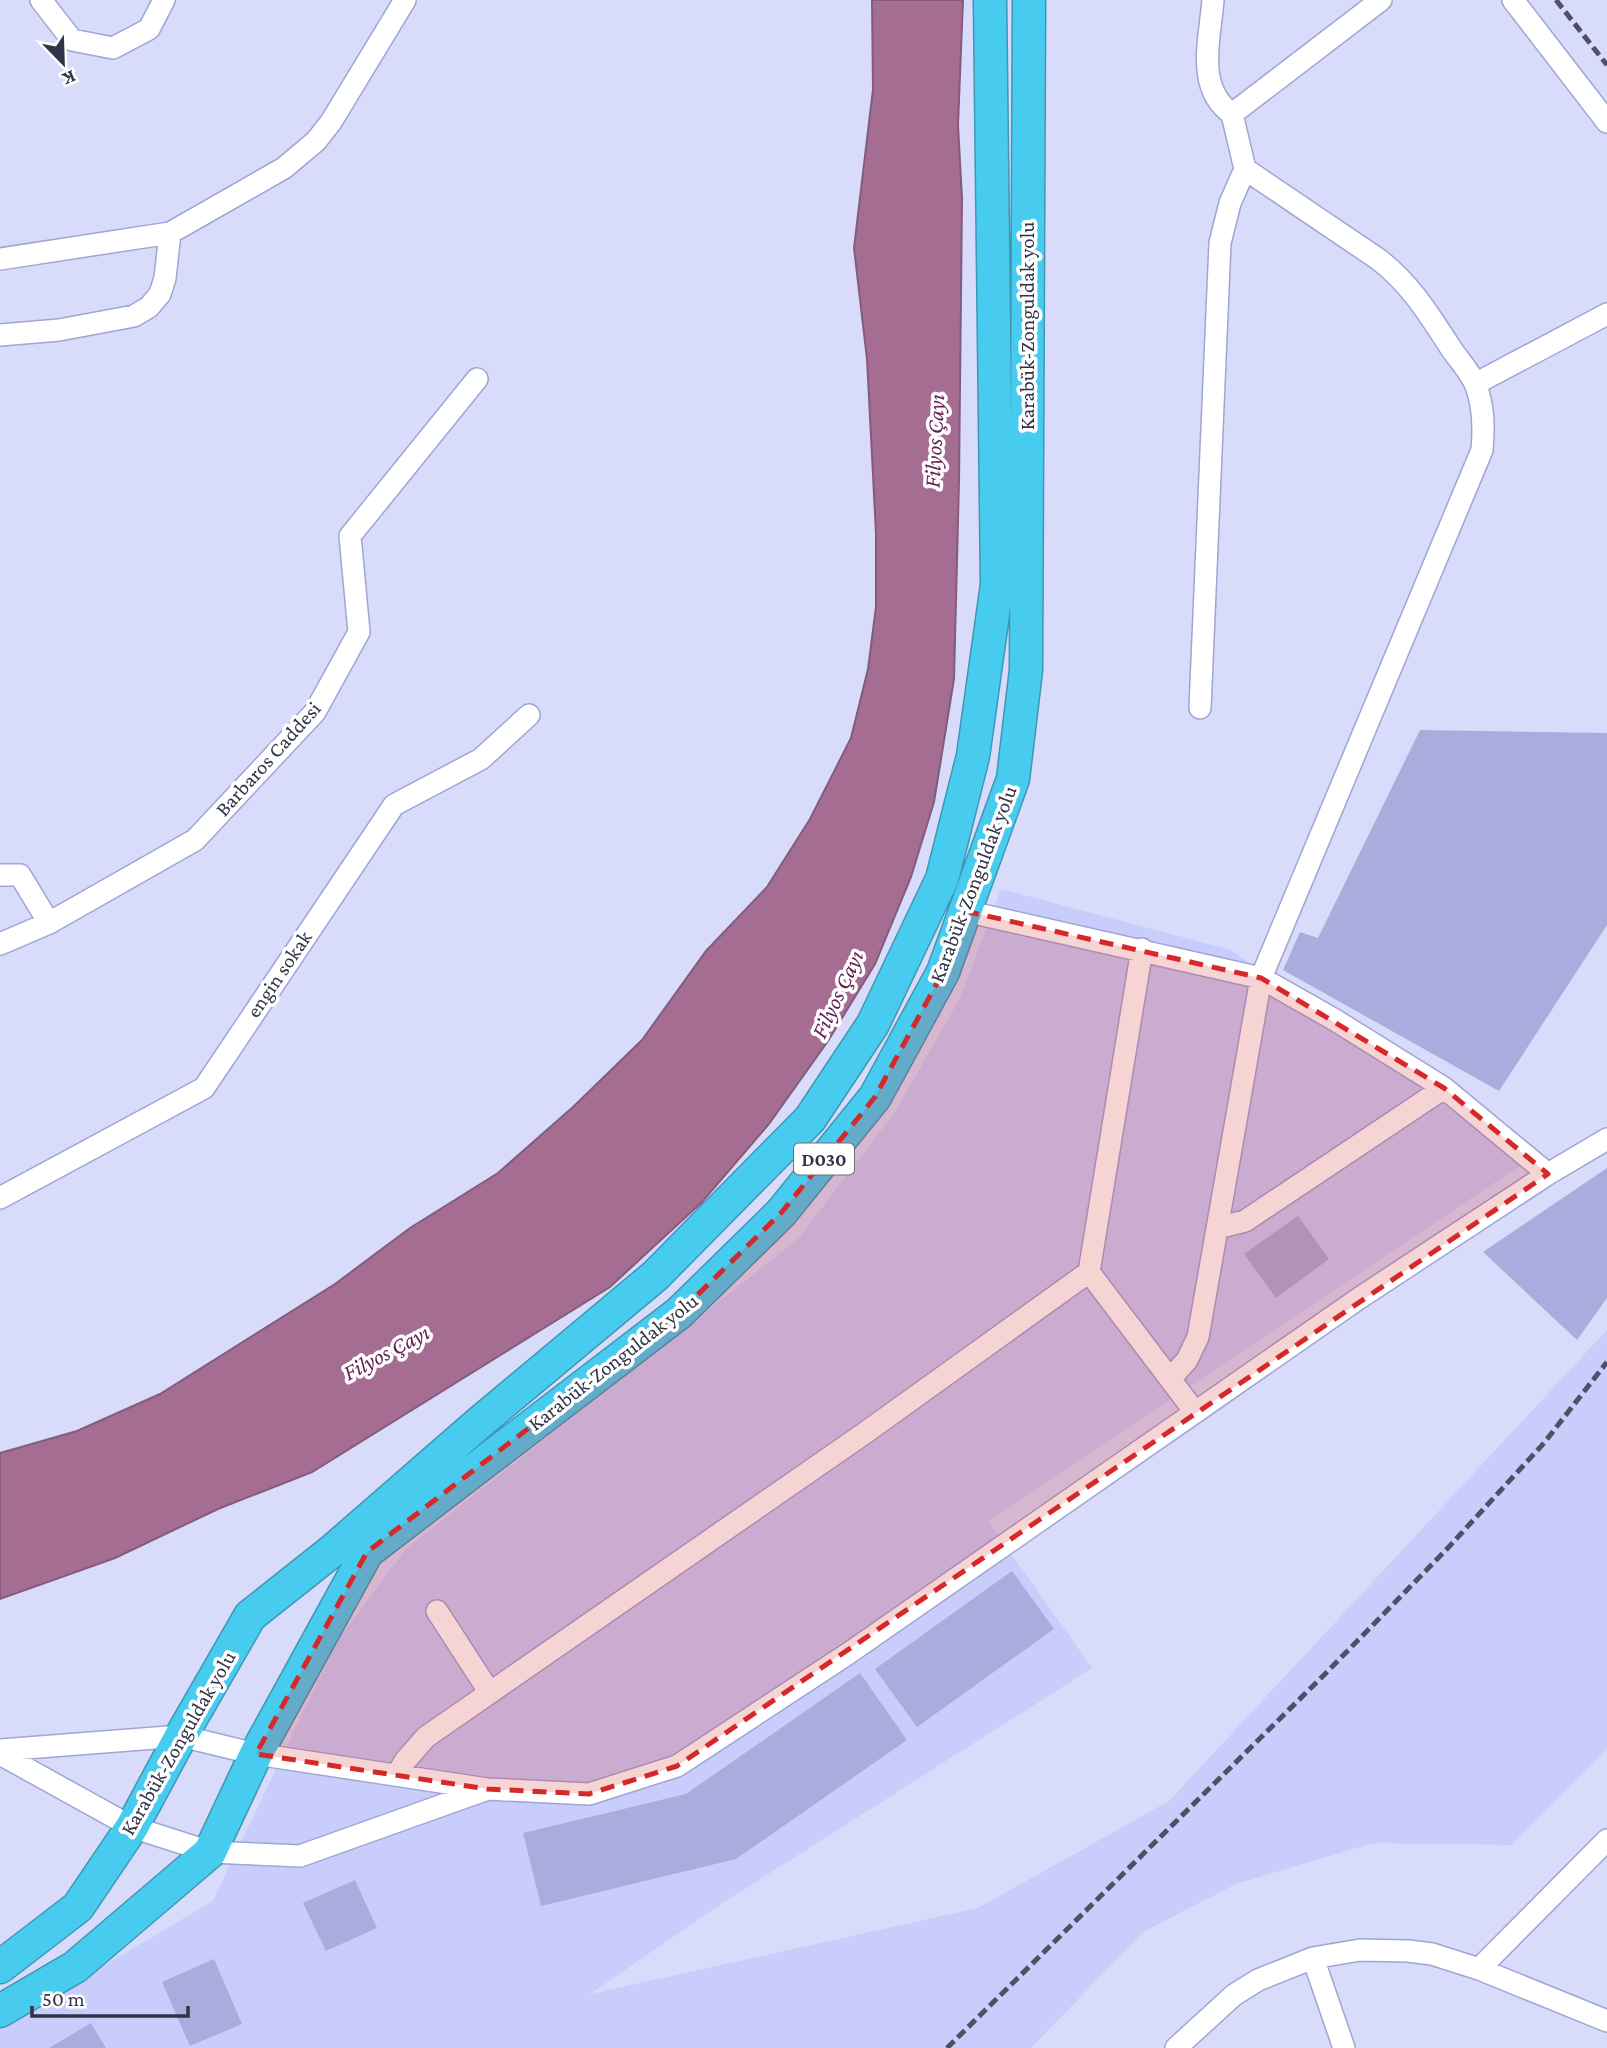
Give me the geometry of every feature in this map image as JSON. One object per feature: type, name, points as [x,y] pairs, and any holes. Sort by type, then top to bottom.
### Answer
[{"type":"highway","name":"Karabük-Zonguldak yolu","points":[[0,1967],[78,1907],[132,1827],[250,1616],[332,1551],[655,1276],[810,1119],[873,1024],[943,879],[973,757],[997,585],[990,0]]},
{"type":"highway","name":"Karabük-Zonguldak yolu","points":[[0,2011],[75,1967],[210,1852],[256,1754],[367,1552],[679,1313],[781,1213],[875,1097],[943,972],[1013,779],[1026,670],[1028,0]]},
{"type":"street","points":[[41,0],[72,40],[113,48],[149,29],[164,0]]},
{"type":"street","points":[[0,259],[170,233],[284,168],[316,141],[344,102],[405,0]]},
{"type":"street","points":[[1200,708],[1220,243],[1230,202],[1245,169],[1232,114],[1219,102],[1209,81],[1207,70],[1213,0]]},
{"type":"street","points":[[1232,114],[1381,0]]},
{"type":"street","points":[[1513,0],[1607,122]]},
{"type":"street","points":[[1170,1379],[1187,1360],[1198,1337],[1261,978],[1482,450],[1484,426],[1475,384],[1413,291],[1395,272],[1245,169]]},
{"type":"street","points":[[0,335],[59,330],[134,316],[149,307],[166,278],[170,233]]},
{"type":"street","points":[[1475,384],[1607,314]]},
{"type":"street","name":"Barbaros Caddesi","points":[[0,944],[49,923],[195,840],[315,712],[359,632],[350,536],[477,379]]},
{"type":"street","name":"engin sokak","points":[[0,1198],[204,1088],[394,805],[481,759],[529,715]]},
{"type":"street","points":[[0,875],[20,875],[49,923]]},
{"type":"street","points":[[965,911],[1261,978],[1335,1020],[1444,1088],[1548,1174]]},
{"type":"street","points":[[397,1775],[405,1761],[426,1737],[862,1435],[1089,1272],[1142,949]]},
{"type":"street","points":[[1217,1228],[1245,1221],[1444,1088]]},
{"type":"street","points":[[0,1752],[181,1736],[256,1754],[486,1789],[589,1794],[677,1766],[849,1653],[1358,1299],[1548,1174],[1607,1139]]},
{"type":"street","points":[[1089,1272],[1195,1412]]},
{"type":"street","points":[[437,1611],[489,1693]]},
{"type":"street","points":[[0,1752],[132,1827],[210,1852],[300,1856],[486,1789]]},
{"type":"street","points":[[1479,1969],[1607,1840]]},
{"type":"street","points":[[1176,2048],[1234,1995],[1258,1980],[1313,1958],[1360,1950],[1432,1954],[1479,1969],[1607,2021]]},
{"type":"street","points":[[1313,1958],[1345,2048]]},
{"type":"highlighted area","points":[[965,911],[1261,978],[1444,1088],[1548,1174],[677,1766],[589,1794],[487,1789],[256,1754],[367,1552],[679,1313],[781,1213],[875,1097],[943,972]]},
{"type":"shaded area","points":[[1001,889],[1231,950],[1524,1163],[988,1521],[1092,1668],[715,1908],[590,1994],[978,1908],[1169,1801],[1607,1330],[1607,1748],[1512,1845],[1373,1843],[1236,1884],[1143,1932],[1031,2048],[0,2048],[0,2027],[213,1901],[337,1641],[407,1548],[798,1239],[895,1112],[960,998]]},
{"type":"water","name":"Filyos Çayı","points":[[872,0],[963,0],[958,125],[962,199],[954,679],[934,802],[911,877],[875,964],[828,1041],[769,1124],[702,1202],[610,1287],[312,1472],[218,1509],[115,1558],[0,1599],[0,1453],[77,1431],[160,1394],[335,1284],[410,1228],[498,1173],[573,1107],[642,1040],[706,951],[767,887],[810,819],[851,738],[868,669],[876,607],[876,533],[867,359],[854,248],[873,89]]},
{"type":"building","points":[[1420,730],[1607,733],[1607,925],[1499,1091],[1283,970],[1300,932],[1318,938]]},
{"type":"building","points":[[1607,1168],[1607,1298],[1577,1340],[1483,1252]]},
{"type":"building","points":[[1298,1216],[1329,1259],[1276,1298],[1244,1254]]},
{"type":"building","points":[[1012,1571],[1054,1629],[917,1727],[875,1669]]},
{"type":"building","points":[[860,1673],[907,1740],[736,1859],[541,1906],[523,1833],[686,1794]]},
{"type":"building","points":[[355,1880],[377,1928],[326,1951],[303,1903]]},
{"type":"building","points":[[214,1959],[242,2024],[190,2046],[162,1982]]},
{"type":"building","points":[[91,2023],[106,2048],[49,2048]]},
{"type":"railway","points":[[1556,0],[1607,65]]},
{"type":"railway","points":[[947,2048],[1325,1674],[1446,1550],[1544,1443],[1607,1362]]}]
